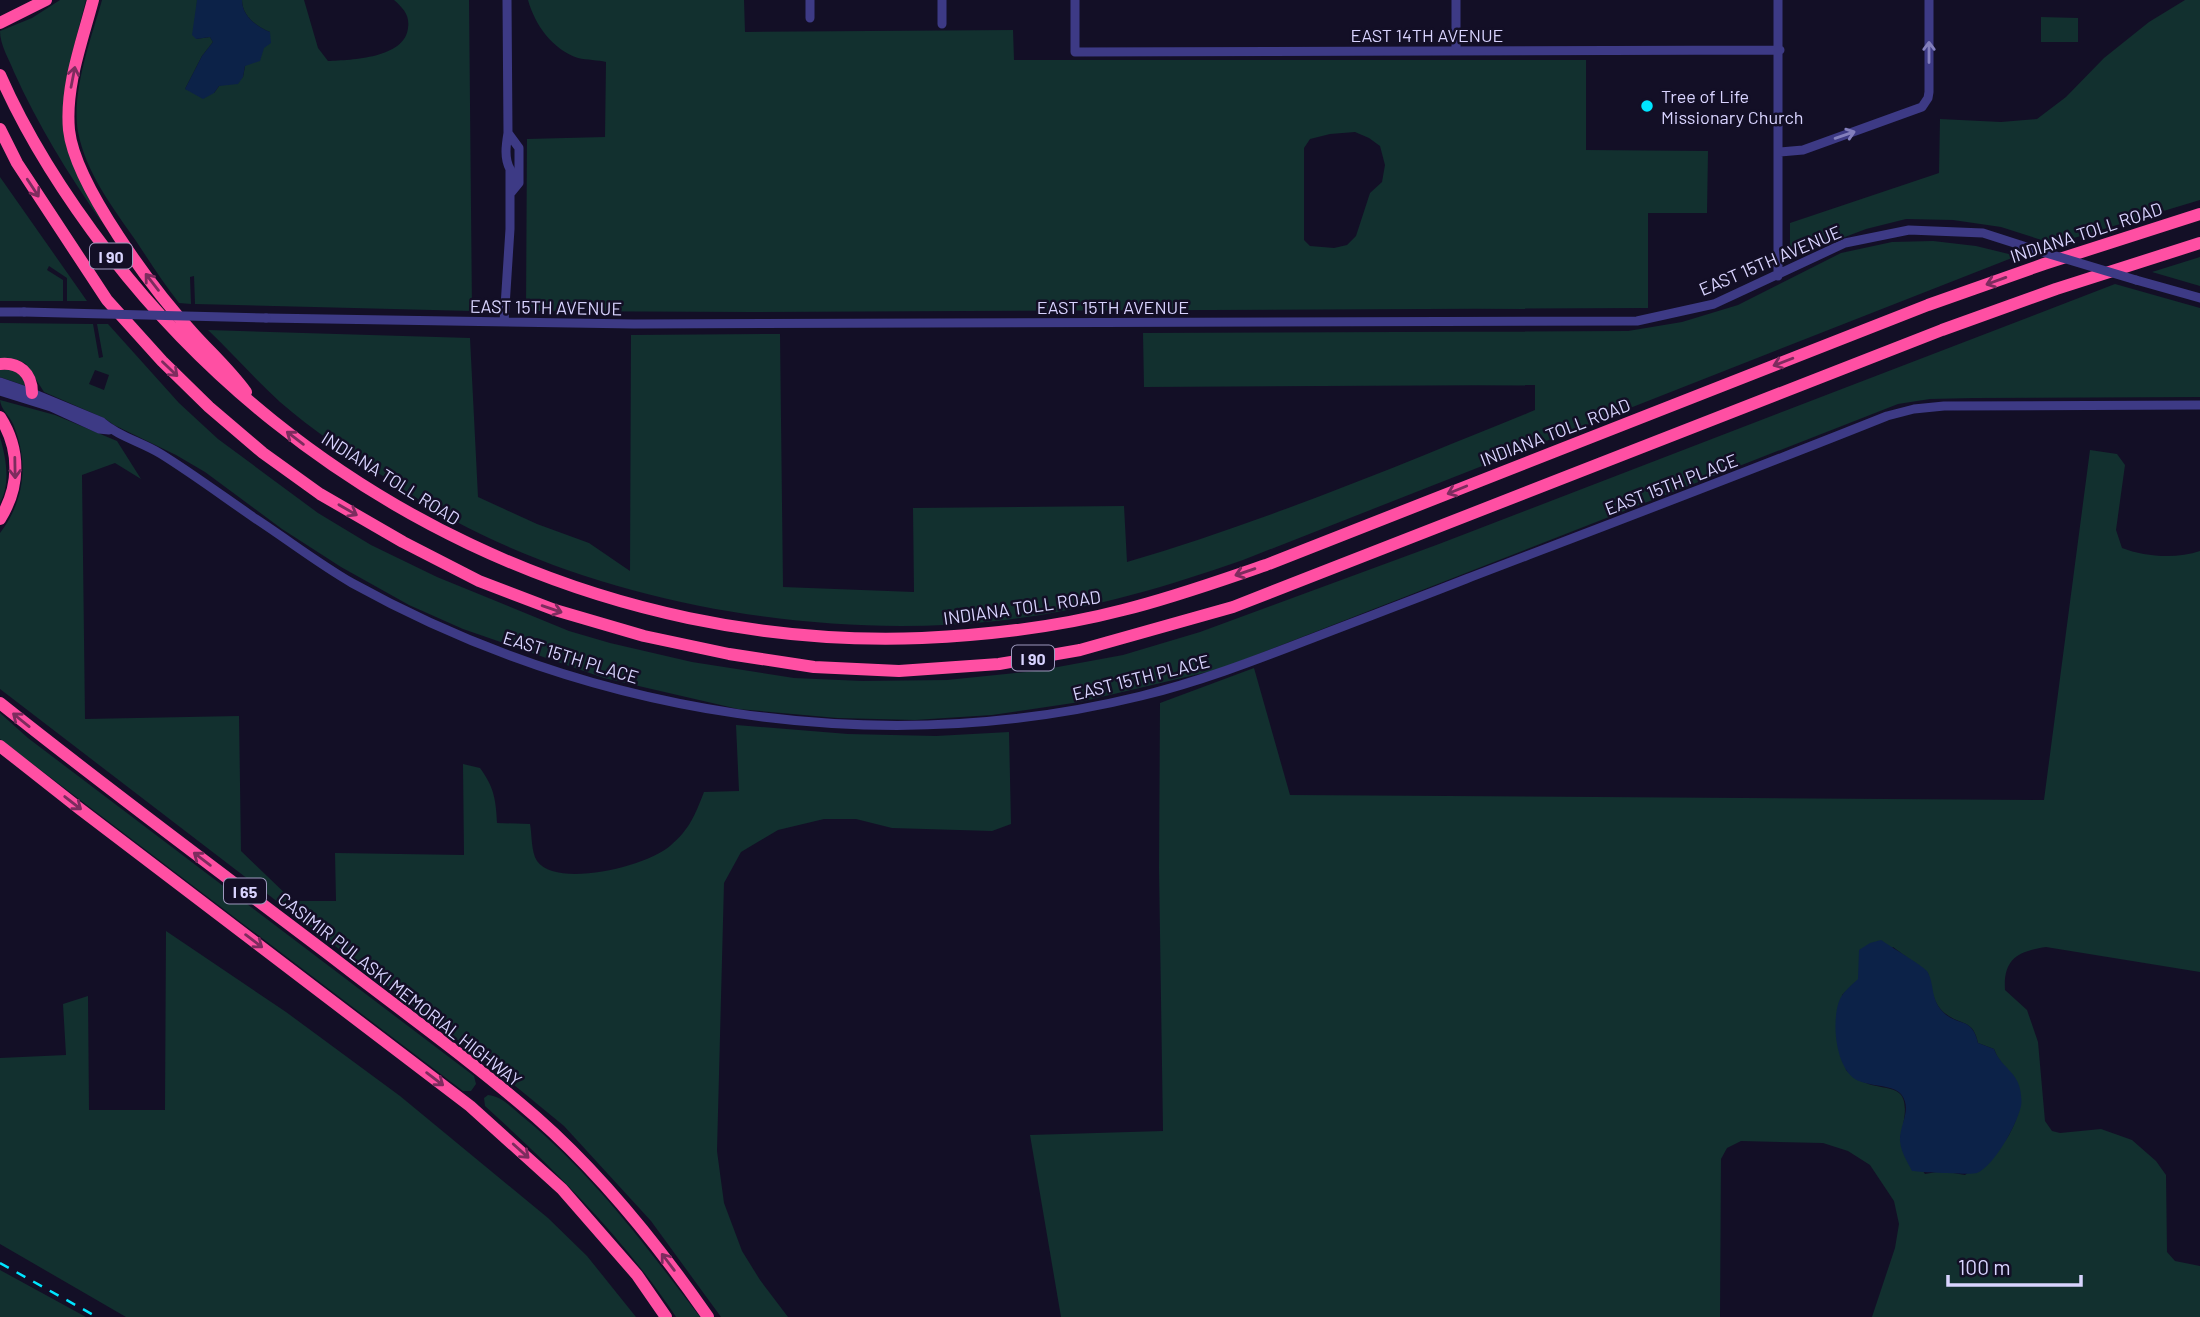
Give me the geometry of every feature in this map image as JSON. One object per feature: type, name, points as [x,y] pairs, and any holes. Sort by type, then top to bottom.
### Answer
[{"type":"highway","points":[[3,17],[30,0]]},
{"type":"highway","points":[[3,17],[46,0]]},
{"type":"highway","points":[[93,0],[71,90],[69,130],[74,153],[86,181],[142,269],[191,331],[234,375],[258,410]]},
{"type":"highway","name":"INDIANA TOLL ROAD","points":[[0,75],[45,161],[69,200],[123,272],[192,350],[258,410],[326,461],[396,506],[454,538],[576,588],[645,608],[726,625],[783,633],[852,638],[991,633],[1052,625],[1119,611],[1192,591],[1266,565],[1928,305],[2200,214]]},
{"type":"highway","name":"I 90","points":[[0,129],[17,163],[107,300],[162,361],[209,407],[263,453],[320,494],[403,542],[479,581],[555,610],[644,636],[729,654],[814,667],[900,671],[999,664],[1067,652],[1233,607],[1941,330],[2056,289],[2200,243]]},
{"type":"highway","points":[[0,145],[17,163]]},
{"type":"highway","points":[[0,364],[8,363],[21,368],[30,379],[32,393]]},
{"type":"highway","points":[[0,417],[11,436],[16,460],[16,480],[0,519]]},
{"type":"highway","name":"CASIMIR PULASKI MEMORIAL HIGHWAY","points":[[0,703],[443,1042],[537,1118],[623,1207],[708,1317]]},
{"type":"highway","name":"I 65","points":[[0,746],[470,1105],[562,1189],[637,1275],[666,1317]]},
{"type":"street","points":[[504,322],[510,244],[510,169],[507,161],[511,136],[507,0]]},
{"type":"street","points":[[810,0],[810,18]]},
{"type":"street","points":[[942,0],[942,24]]},
{"type":"street","name":"EAST 14TH AVENUE","points":[[1075,0],[1075,52],[1780,51]]},
{"type":"street","points":[[1456,0],[1456,51]]},
{"type":"street","points":[[1779,0],[1779,276]]},
{"type":"street","points":[[1780,152],[1803,150],[1917,110],[1925,103],[1929,92],[1929,0]]},
{"type":"street","points":[[510,195],[519,180],[519,146],[511,136]]},
{"type":"street","name":"EAST 15TH AVENUE","points":[[0,312],[504,322],[825,324],[1637,321],[1714,304],[1779,276],[1844,243],[1909,230],[1983,233],[2200,298]]},
{"type":"street","name":"EAST 15TH PLACE","points":[[0,382],[102,422],[111,430],[157,452],[347,580],[461,636],[537,666],[601,686],[748,716],[828,724],[912,726],[1009,721],[1076,711],[1211,677],[1887,416],[1914,409],[1944,406],[2200,405]]},
{"type":"street","name":"EAST 15TH PLACE","points":[[0,391],[51,407],[99,429],[111,430]]},
{"type":"green space","points":[[60,0],[86,0],[71,58],[64,114],[103,220],[101,221],[43,130],[23,92],[0,36],[0,31],[32,18]]},
{"type":"green space","points":[[102,0],[197,0],[196,39],[210,37],[213,42],[202,56],[185,89],[214,93],[219,86],[243,77],[245,66],[270,32],[251,20],[244,11],[242,0],[304,0],[318,48],[328,61],[376,55],[398,46],[405,38],[408,19],[394,0],[469,0],[472,311],[195,304],[194,276],[190,277],[191,304],[179,303],[101,190],[87,162],[78,132],[77,100],[80,83]]},
{"type":"green space","points":[[528,0],[744,0],[745,32],[1013,30],[1014,60],[1586,60],[1586,150],[1708,151],[1707,213],[1648,213],[1648,308],[526,311],[527,139],[605,137],[606,62],[578,58],[560,49],[540,27]],"holes":[[[1355,132],[1380,146],[1385,165],[1382,182],[1370,193],[1356,236],[1347,245],[1334,248],[1310,246],[1304,240],[1304,148],[1310,139],[1330,134]]]},
{"type":"green space","points":[[2185,0],[2200,0],[2200,200],[2054,244],[2001,227],[1953,220],[1906,219],[1866,229],[1790,258],[1790,223],[1939,173],[1940,119],[2001,122],[2037,119],[2066,97],[2104,58],[2149,22]]},
{"type":"green space","points":[[2041,17],[2078,18],[2078,42],[2041,42]]},
{"type":"green space","points":[[0,177],[87,301],[67,301],[67,278],[49,266],[47,270],[63,280],[63,301],[0,301]]},
{"type":"green space","points":[[1933,241],[1976,246],[2017,256],[1243,560],[1121,598],[1059,612],[996,621],[929,626],[788,620],[717,609],[647,594],[579,574],[514,549],[436,510],[318,432],[280,402],[208,330],[470,338],[478,497],[537,524],[589,543],[630,571],[631,335],[780,334],[783,587],[914,592],[913,508],[1124,506],[1127,562],[1315,498],[1535,410],[1535,385],[1144,387],[1143,333],[1628,331],[1682,322],[1738,305],[1841,253],[1892,242]]},
{"type":"green space","points":[[2200,257],[2200,286],[2152,272]]},
{"type":"green space","points":[[2115,284],[2200,308],[2200,397],[1930,399],[1898,404],[1220,669],[1080,702],[992,715],[915,720],[837,718],[738,709],[604,678],[463,629],[409,605],[341,567],[282,529],[205,472],[176,455],[104,418],[44,392],[26,364],[16,359],[0,359],[0,323],[93,324],[99,358],[103,357],[97,324],[108,324],[179,403],[218,439],[318,513],[371,545],[437,577],[569,631],[610,643],[692,662],[794,678],[862,681],[947,680],[1036,671],[1123,655],[1200,632],[1439,544]],"holes":[[[95,370],[109,375],[104,390],[89,384]]]},
{"type":"green space","points":[[0,370],[14,370],[24,377],[26,386],[0,377]]},
{"type":"green space","points":[[0,400],[55,415],[117,441],[141,479],[115,463],[82,475],[85,719],[239,716],[241,851],[293,901],[336,901],[335,853],[464,855],[463,764],[480,768],[485,775],[493,794],[497,823],[530,824],[537,861],[548,869],[582,874],[623,867],[659,854],[687,828],[704,792],[739,791],[736,725],[848,734],[936,736],[1009,732],[1011,824],[992,831],[892,828],[856,819],[824,819],[778,830],[741,852],[724,883],[717,1151],[724,1203],[742,1251],[788,1317],[721,1317],[651,1221],[564,1126],[485,1061],[0,689],[0,533],[15,507],[23,466],[18,438]]},
{"type":"green space","points":[[0,437],[6,462],[6,479],[0,503]]},
{"type":"green space","points":[[2090,450],[2117,454],[2125,465],[2116,530],[2122,548],[2161,556],[2200,551],[2200,972],[2046,947],[2014,958],[2007,971],[2005,990],[2027,1010],[2038,1042],[2045,1121],[2052,1131],[2060,1133],[2101,1129],[2132,1140],[2156,1161],[2166,1175],[2167,1252],[2175,1261],[2200,1266],[2200,1317],[1872,1317],[1895,1248],[1899,1224],[1894,1201],[1870,1165],[1848,1151],[1823,1143],[1741,1141],[1727,1148],[1721,1159],[1720,1317],[1061,1317],[1030,1135],[1163,1131],[1159,868],[1160,703],[1254,668],[1290,795],[2044,800]],"holes":[[[1893,947],[1928,973],[1938,1006],[1952,1018],[1970,1026],[1978,1043],[1994,1049],[2020,1092],[2015,1123],[2008,1137],[1965,1175],[1942,1171],[1925,1174],[1900,1139],[1904,1116],[1904,1102],[1900,1094],[1859,1080],[1846,1070],[1842,995]]]},
{"type":"green space","points":[[0,713],[28,738],[474,1076],[476,1084],[471,1091],[463,1091],[0,739]]},
{"type":"green space","points":[[166,931],[286,1012],[400,1096],[548,1218],[587,1256],[636,1317],[126,1317],[0,1244],[0,1058],[66,1055],[63,1004],[88,996],[89,1110],[165,1110]]},
{"type":"green space","points":[[488,1095],[507,1103],[573,1162],[618,1212],[700,1317],[676,1317],[611,1232],[537,1155],[485,1106],[484,1098]]},
{"type":"green space","points":[[0,1270],[86,1317],[0,1317]]},
{"type":"water","points":[[197,0],[242,0],[244,11],[251,20],[270,32],[271,43],[264,48],[260,61],[245,66],[243,77],[238,84],[219,86],[214,93],[203,99],[185,89],[202,56],[213,42],[210,37],[196,39],[192,35]]},
{"type":"water","points":[[1881,940],[1927,971],[1934,997],[1943,1012],[1968,1025],[1978,1043],[1994,1049],[2018,1083],[2021,1104],[2015,1123],[1998,1153],[1977,1173],[1912,1171],[1900,1141],[1906,1111],[1901,1094],[1855,1079],[1843,1064],[1837,1042],[1837,1008],[1844,993],[1858,979],[1859,950]]},
{"type":"railway","points":[[0,1263],[97,1317]]},
{"type":"place","name":"Tree of Life Missionary Church","points":[[1647,106]]}]
